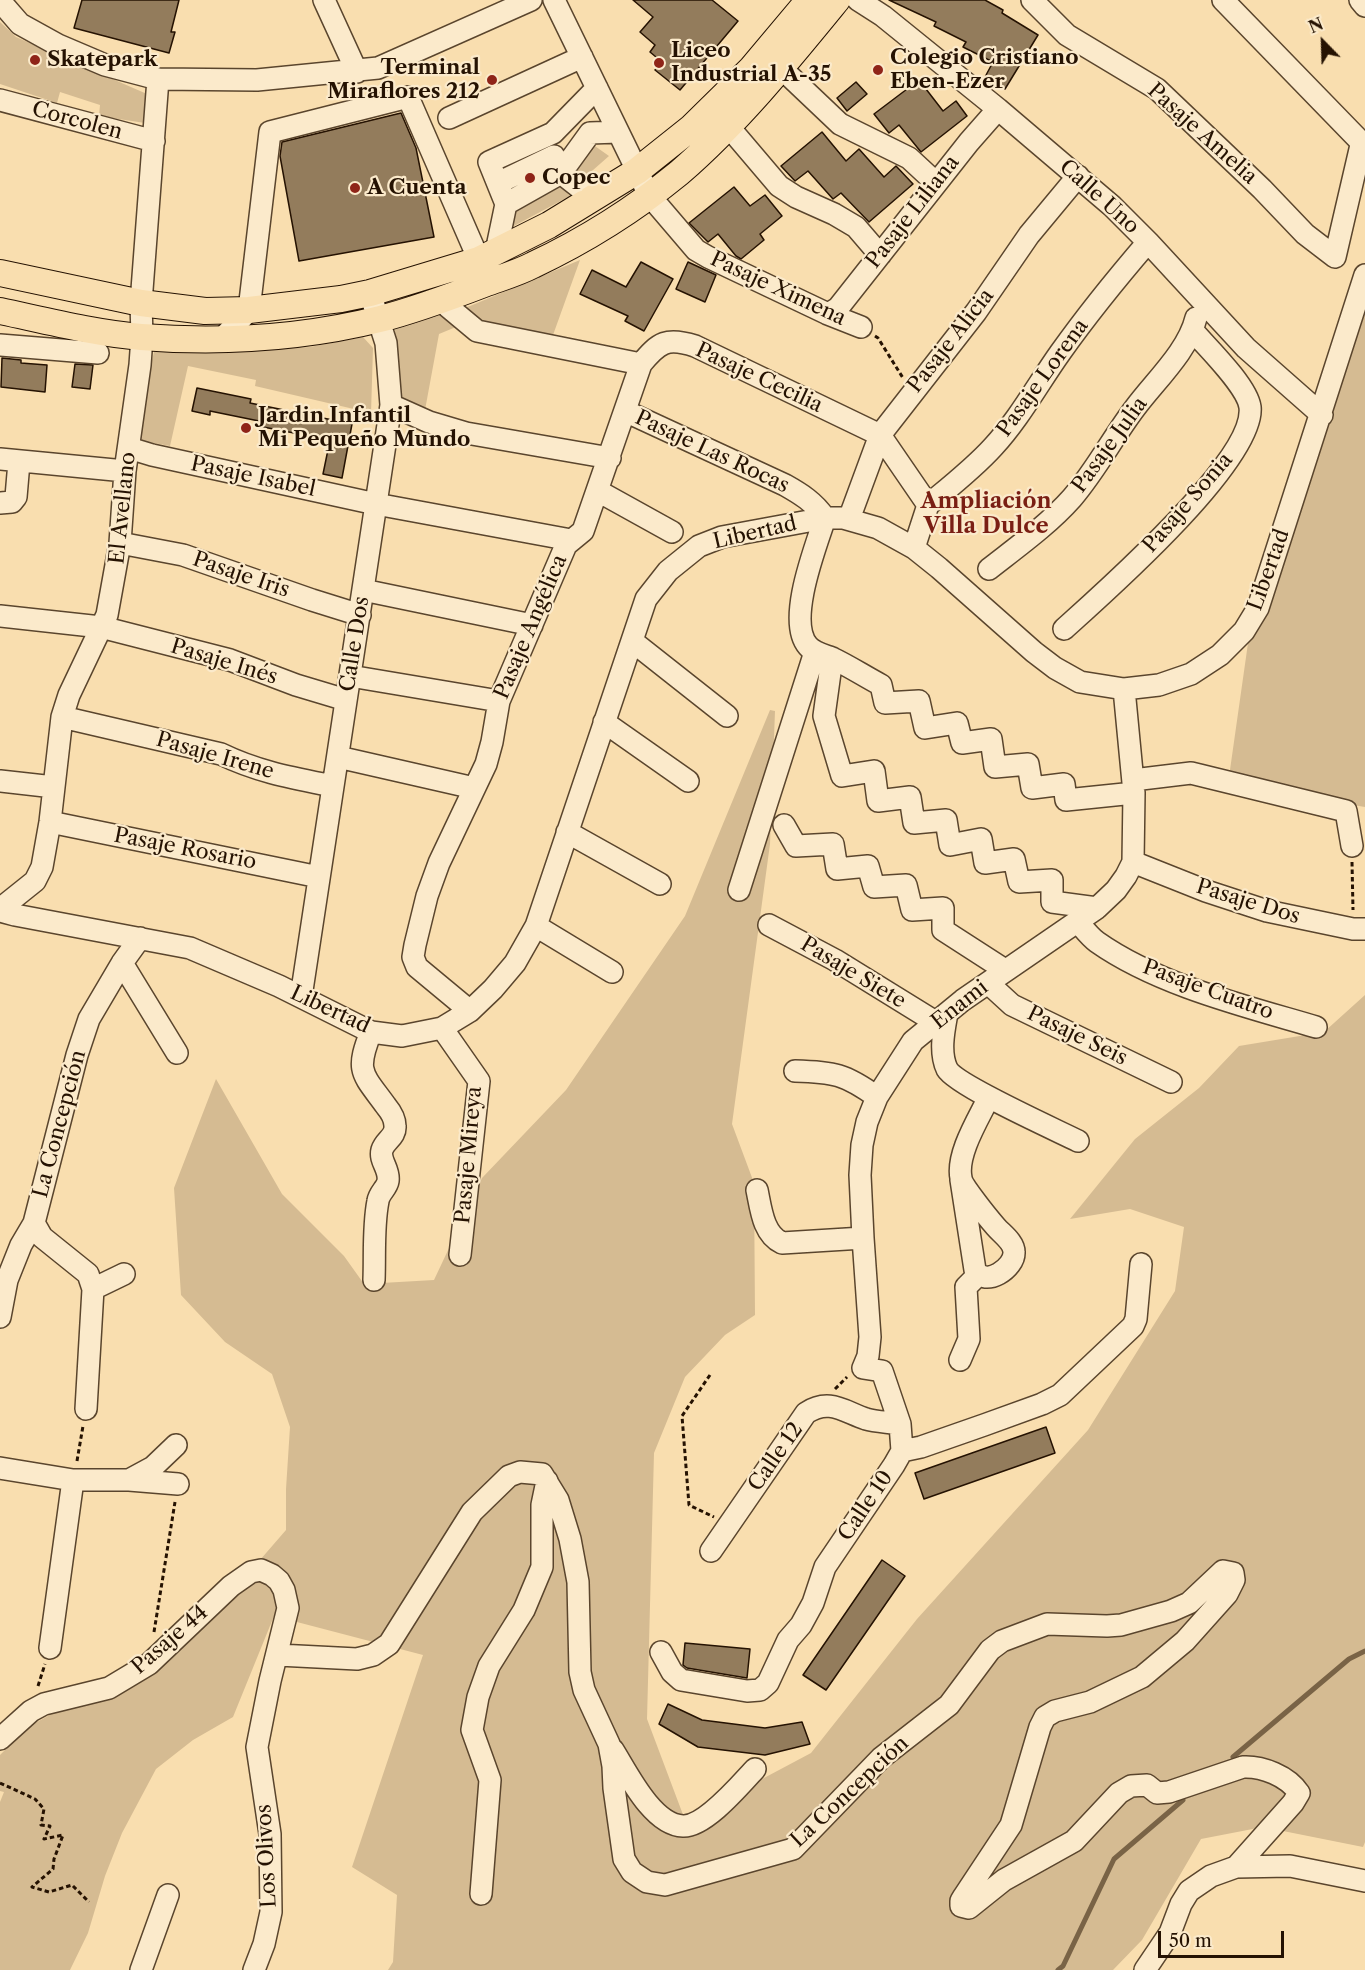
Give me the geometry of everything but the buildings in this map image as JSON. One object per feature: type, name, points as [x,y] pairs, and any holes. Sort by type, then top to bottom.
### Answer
[{"type":"main road","points":[[0,273],[141,303],[205,311],[249,310],[341,299],[370,293],[488,256],[594,199],[637,171],[691,128],[751,69],[809,0]]},
{"type":"main road","points":[[0,311],[109,333],[142,337],[222,339],[253,338],[316,330],[378,319],[441,301],[531,266],[573,244],[677,174],[728,126],[781,68],[837,0]]},
{"type":"street","points":[[324,0],[357,72]]},
{"type":"street","points":[[0,1],[20,24],[58,45],[105,65],[158,78],[257,80],[357,72],[378,68],[405,58],[531,0]]},
{"type":"street","name":"Pasaje Ximena","points":[[554,0],[649,195],[696,250],[828,314],[861,327]]},
{"type":"street","name":"Calle Uno","points":[[858,0],[883,16],[998,109],[1112,206],[1246,348],[1322,415]]},
{"type":"street","name":"Pasaje Amelia","points":[[1032,0],[1067,35],[1157,89],[1262,189],[1305,234],[1335,257],[1361,145],[1223,0]]},
{"type":"street","points":[[1360,0],[1365,6]]},
{"type":"street","points":[[449,118],[582,57]]},
{"type":"street","points":[[781,68],[840,124],[909,158],[936,183]]},
{"type":"street","name":"El Avellano","points":[[0,910],[34,881],[42,867],[50,822],[62,717],[69,695],[107,615],[120,543],[125,471],[142,337],[141,303],[158,78]]},
{"type":"street","points":[[506,204],[489,162],[553,133],[597,88]]},
{"type":"street","points":[[222,339],[249,310],[270,132],[408,97],[488,256]]},
{"type":"street","name":"Corcolen","points":[[0,100],[154,141]]},
{"type":"street","name":"Pasaje Liliana","points":[[828,314],[838,308],[936,183],[998,109]]},
{"type":"street","points":[[728,126],[779,186],[856,227],[880,255]]},
{"type":"street","points":[[488,256],[506,204],[557,165],[590,133],[618,132]]},
{"type":"street","points":[[553,133],[557,165],[594,199]]},
{"type":"street","points":[[498,183],[557,165]]},
{"type":"street","name":"Pasaje Alicia","points":[[849,519],[880,435],[976,312],[1029,236],[1078,176]]},
{"type":"street","name":"Pasaje Lorena","points":[[928,505],[966,474],[994,446],[1029,401],[1058,355],[1097,303],[1148,242]]},
{"type":"street","name":"Libertad","points":[[0,910],[190,948],[301,997],[371,1032],[402,1036],[442,1028],[470,1011],[494,989],[515,963],[536,926],[646,599],[668,571],[699,546],[722,537],[825,518],[849,519],[878,528],[914,548],[1034,652],[1055,668],[1080,682],[1124,689],[1159,685],[1191,674],[1220,655],[1244,631],[1258,608],[1322,415],[1365,275]]},
{"type":"street","name":"Calle Dos","points":[[301,997],[391,405],[386,343],[370,293]]},
{"type":"street","name":"Pasaje Julia","points":[[989,569],[1071,498],[1193,331],[1200,298]]},
{"type":"street","points":[[441,301],[477,331],[641,364]]},
{"type":"street","name":"Pasaje Sonia","points":[[1064,629],[1148,552],[1188,509],[1231,457],[1248,426],[1250,407],[1242,388],[1193,331]]},
{"type":"street","name":"Pasaje Cecilia","points":[[641,364],[654,349],[662,344],[678,341],[695,346],[880,435]]},
{"type":"street","points":[[0,345],[98,353]]},
{"type":"street","name":"Pasaje Angélica","points":[[470,1011],[417,967],[413,957],[427,896],[439,863],[486,764],[499,701],[566,545],[583,531],[641,364]]},
{"type":"street","points":[[391,405],[429,422],[466,433],[610,458]]},
{"type":"street","name":"Pasaje Las Rocas","points":[[625,411],[804,495],[818,507],[825,518]]},
{"type":"street","points":[[880,435],[928,505],[914,548]]},
{"type":"street","name":"Pasaje Isabel","points":[[129,448],[164,458],[376,504],[571,540]]},
{"type":"street","points":[[0,503],[12,502],[16,497],[10,460],[125,471]]},
{"type":"street","points":[[598,491],[672,531]]},
{"type":"street","points":[[825,518],[808,571],[801,605],[803,637],[808,646],[880,685],[885,703],[919,701],[925,728],[957,723],[962,743],[991,739],[995,767],[1028,764],[1032,788],[1064,784],[1066,800],[1191,773],[1346,811],[1352,846]]},
{"type":"street","name":"Pasaje Iris","points":[[120,543],[183,555],[360,615]]},
{"type":"street","points":[[363,590],[532,624]]},
{"type":"street","name":"Pasaje Inés","points":[[0,616],[101,627],[230,660],[296,686],[346,700]]},
{"type":"street","points":[[632,641],[727,716]]},
{"type":"street","points":[[739,891],[824,655]]},
{"type":"street","points":[[824,655],[824,716],[842,776],[874,771],[878,801],[910,797],[914,823],[946,820],[950,845],[981,839],[985,863],[1014,859],[1019,882],[1052,880],[1052,902],[1097,908]]},
{"type":"street","points":[[350,676],[499,701]]},
{"type":"street","points":[[1124,689],[1133,787],[1133,862]]},
{"type":"street","name":"Pasaje Irene","points":[[62,717],[221,754],[266,772],[333,786]]},
{"type":"street","points":[[604,722],[688,781]]},
{"type":"street","points":[[338,757],[474,788]]},
{"type":"street","points":[[0,781],[54,787]]},
{"type":"street","name":"Pasaje Rosario","points":[[50,822],[319,877]]},
{"type":"street","points":[[784,825],[796,846],[833,844],[837,869],[868,866],[874,887],[906,885],[912,910],[943,908],[943,930],[1005,970]]},
{"type":"street","points":[[567,832],[660,884]]},
{"type":"street","name":"Enami","points":[[863,1368],[868,1356],[870,1337],[862,1238],[860,1175],[862,1145],[867,1122],[877,1097],[913,1041],[988,982],[1097,908],[1116,890],[1133,862]]},
{"type":"street","name":"Pasaje Dos","points":[[1133,862],[1206,891],[1267,911],[1359,929]]},
{"type":"street","name":"Pasaje Cuatro","points":[[1078,922],[1096,941],[1139,966],[1188,987],[1316,1027]]},
{"type":"street","name":"Pasaje Siete","points":[[769,925],[942,1018]]},
{"type":"street","points":[[536,926],[612,972]]},
{"type":"street","name":"La Concepción","points":[[0,1317],[7,1280],[21,1245],[34,1223],[77,1055],[89,1019],[122,963],[140,938]]},
{"type":"street","points":[[122,963],[177,1053]]},
{"type":"street","name":"Pasaje Seis","points":[[988,982],[1012,1005],[1171,1082]]},
{"type":"street","points":[[942,1018],[943,1049],[947,1069],[954,1077],[1078,1141]]},
{"type":"street","name":"Pasaje Mireya","points":[[442,1028],[479,1081],[460,1255]]},
{"type":"street","points":[[371,1032],[363,1053],[361,1065],[363,1074],[392,1114],[396,1127],[395,1133],[382,1150],[382,1159],[388,1178],[378,1200],[374,1280]]},
{"type":"street","points":[[795,1071],[828,1072],[857,1082],[877,1097]]},
{"type":"street","points":[[961,1180],[993,1224],[1011,1243],[1014,1250],[1012,1262],[996,1275],[982,1278],[978,1275],[972,1260],[961,1180],[961,1162],[966,1146],[989,1097]]},
{"type":"street","points":[[757,1190],[762,1215],[769,1233],[782,1243],[862,1238]]},
{"type":"street","points":[[34,1223],[42,1237],[88,1274],[93,1289],[86,1409]]},
{"type":"street","points":[[902,1451],[921,1447],[984,1425],[1060,1395],[1132,1326],[1136,1319],[1142,1264]]},
{"type":"street","points":[[93,1289],[124,1274]]},
{"type":"street","points":[[960,1360],[969,1339],[966,1287],[978,1275]]},
{"type":"street","name":"Calle 10","points":[[660,1652],[672,1672],[681,1680],[747,1691],[760,1689],[768,1683],[788,1640],[801,1625],[813,1603],[825,1567],[902,1451],[900,1424],[882,1371],[863,1368]]},
{"type":"street","name":"Calle 12","points":[[711,1551],[806,1413],[819,1406],[828,1405],[869,1420],[900,1424]]},
{"type":"street","points":[[129,1480],[153,1467],[176,1445]]},
{"type":"street","points":[[0,1468],[73,1480],[129,1480],[178,1484]]},
{"type":"street","points":[[278,1655],[357,1659],[373,1655],[389,1644],[472,1512],[509,1476],[520,1472],[542,1474],[547,1481],[542,1505],[542,1567],[524,1610],[489,1666],[478,1697],[472,1730],[490,1780],[481,1893]]},
{"type":"street","points":[[50,1648],[73,1480]]},
{"type":"street","name":"La Concepción","points":[[547,1481],[558,1500],[570,1539],[578,1582],[580,1672],[584,1689],[609,1744],[624,1859],[632,1872],[647,1882],[665,1886],[793,1849],[881,1758],[949,1705],[990,1650],[1002,1641],[1047,1624],[1121,1625],[1171,1611],[1189,1603],[1217,1576],[1228,1571],[1233,1573],[1234,1580],[1227,1594],[1185,1641],[1142,1677],[1090,1702],[1055,1711],[1046,1717],[1040,1727],[1011,1825],[964,1896],[961,1906],[969,1908],[1004,1880],[1074,1841],[1119,1793],[1131,1786],[1146,1785],[1157,1793],[1168,1792],[1243,1767],[1254,1766],[1275,1774],[1294,1786],[1299,1793],[1293,1803],[1236,1867]]},
{"type":"street","name":"Pasaje 44","points":[[0,1739],[31,1711],[44,1704],[109,1688],[149,1664],[240,1578],[251,1572],[261,1570],[272,1575],[284,1590],[288,1608],[278,1655]]},
{"type":"street","name":"Los Olivos","points":[[254,1970],[264,1944],[271,1912],[270,1834],[258,1758],[258,1739],[278,1655]]},
{"type":"street","points":[[609,1744],[649,1806],[670,1822],[684,1826],[712,1812],[755,1769]]},
{"type":"street","points":[[1145,1970],[1170,1933],[1189,1891],[1211,1876],[1236,1867],[1290,1866],[1359,1880]]},
{"type":"street","points":[[141,1970],[168,1895]]},
{"type":"path","points":[[861,327],[878,338],[912,393]]},
{"type":"path","points":[[1352,846],[1359,929]]},
{"type":"path","points":[[819,1406],[845,1378],[863,1368]]},
{"type":"path","points":[[710,1375],[682,1416],[689,1505],[730,1524]]},
{"type":"path","points":[[73,1480],[86,1409]]},
{"type":"path","points":[[149,1664],[178,1484]]},
{"type":"path","points":[[31,1711],[50,1648]]},
{"type":"path","points":[[0,1783],[35,1799],[44,1809],[41,1825],[50,1826],[44,1839],[63,1835],[54,1859],[53,1869],[32,1887],[49,1893],[72,1885],[89,1902]]},
{"type":"shaded area","name":"Skatepark","points":[[0,22],[16,37],[147,94],[145,123],[99,116],[100,105],[60,92],[57,103],[0,84]]},
{"type":"shaded area","points":[[592,144],[609,156],[584,178],[572,169]]},
{"type":"shaded area","points":[[559,186],[570,196],[512,227],[514,210]]},
{"type":"shaded area","points":[[580,260],[553,335],[468,322],[439,334],[425,410],[392,404],[395,328],[470,306]]},
{"type":"shaded area","points":[[1365,294],[1365,807],[1228,784],[1250,629]]},
{"type":"shaded area","points":[[363,337],[373,348],[371,413],[255,386],[256,380],[188,366],[170,446],[138,440],[143,397],[155,348],[228,351],[310,347]]},
{"type":"shaded area","points":[[770,710],[775,711],[770,844],[732,1124],[754,1183],[755,1315],[725,1335],[685,1377],[654,1453],[647,1719],[685,1820],[811,1753],[917,1619],[1088,1430],[1175,1291],[1184,1227],[1130,1209],[1070,1219],[1135,1139],[1199,1088],[1239,1046],[1324,1032],[1365,995],[1365,1842],[1363,1847],[1263,1827],[1201,1839],[1142,1940],[1113,1970],[388,1970],[393,1962],[397,1895],[352,1867],[423,1655],[274,1616],[233,1717],[193,1740],[156,1769],[122,1833],[105,1876],[88,1933],[70,1970],[0,1970],[0,1802],[4,1792],[0,1791],[0,1755],[28,1727],[108,1683],[108,1688],[188,1643],[286,1530],[290,1427],[272,1374],[225,1342],[181,1295],[174,1188],[216,1079],[282,1194],[344,1256],[364,1284],[434,1280],[482,1178],[566,1090],[685,916]]},
{"type":"waterway","points":[[1233,1757],[1349,1659],[1365,1651]]},
{"type":"waterway","points":[[1058,1970],[1063,1966],[1114,1859],[1183,1800]]},
{"type":"place","name":"Skatepark","points":[[35,60]]},
{"type":"place","name":"Liceo Industrial A-35","points":[[659,63]]},
{"type":"place","name":"Colegio Cristiano Eben-Ezer","points":[[878,70]]},
{"type":"place","name":"Terminal Miraflores 212","points":[[492,80]]},
{"type":"place","name":"Copec","points":[[530,178]]},
{"type":"place","name":"A Cuenta","points":[[355,188]]},
{"type":"place","name":"Jardin Infantil Mi Pequeño Mundo","points":[[246,428]]},
{"type":"district","name":"Ampliación Villa Dulce","points":[[986,514]]}]
